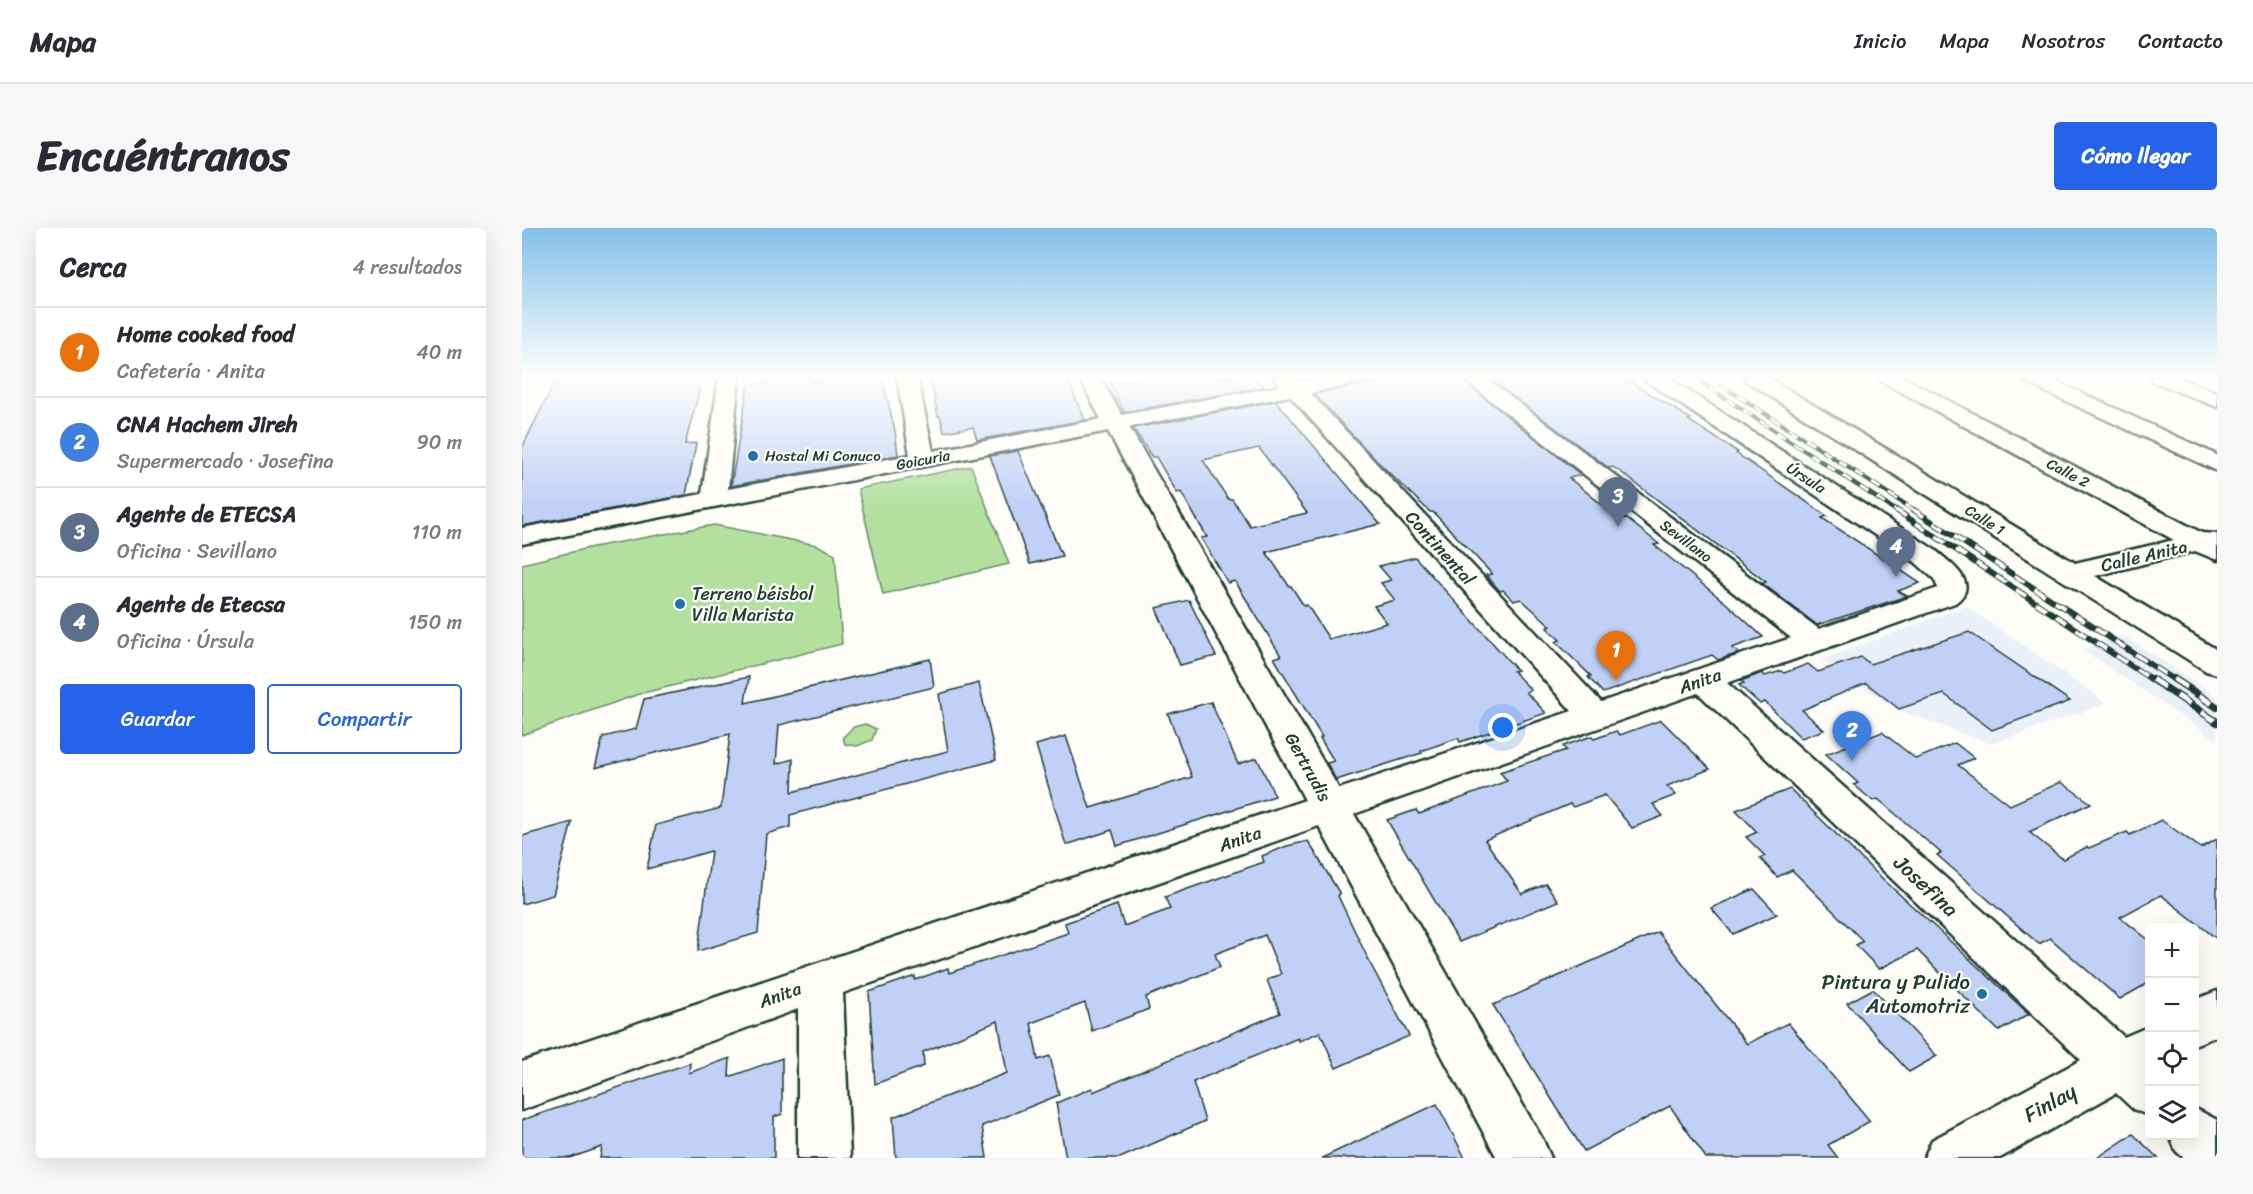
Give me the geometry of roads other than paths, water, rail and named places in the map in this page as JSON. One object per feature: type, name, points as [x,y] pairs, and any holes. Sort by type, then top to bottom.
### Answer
[{"type":"street","points":[[714,500],[724,420]]},
{"type":"street","points":[[915,420],[923,460]]},
{"type":"street","name":"Gertrudis","points":[[1112,420],[1525,1158]]},
{"type":"street","name":"Goicuria","points":[[522,536],[1129,420]]},
{"type":"street","name":"Continental","points":[[1324,420],[1597,718]]},
{"type":"street","name":"Sevillano","points":[[1527,420],[1814,641]]},
{"type":"street","name":"Úrsula","points":[[1719,420],[1925,556],[1946,574],[1953,586]]},
{"type":"street","name":"Calle 1","points":[[1823,420],[2217,664]]},
{"type":"street","name":"Calle 2","points":[[1972,420],[2211,544]]},
{"type":"street","points":[[2123,420],[2217,464]]},
{"type":"street","name":"Calle Anita","points":[[2070,573],[2211,544]]},
{"type":"street","name":"Anita","points":[[522,1086],[820,981],[1597,718],[1945,597],[1952,592],[1953,586]]},
{"type":"street","name":"Josefina","points":[[1702,680],[2140,1068]]},
{"type":"street","points":[[820,981],[824,1158]]},
{"type":"street","points":[[2199,1021],[2217,1012]]},
{"type":"street","name":"Finlay","points":[[1950,1158],[2140,1068]]},
{"type":"street","points":[[2199,1137],[2217,1153]]},
{"type":"railway","points":[[1759,420],[1898,512]]},
{"type":"railway","points":[[1776,420],[1917,512]]},
{"type":"railway","points":[[1896,510],[2154,681]]},
{"type":"railway","points":[[1914,510],[2176,681]]},
{"type":"railway","points":[[2152,679],[2217,722]]},
{"type":"railway","points":[[2174,679],[2217,707]]},
{"type":"place","name":"Hostal Mi Conuco","points":[[753,456]]},
{"type":"place","name":"Agente de ETECSA","points":[[1618,527]]},
{"type":"place","name":"Agente de Etecsa","points":[[1896,577]]},
{"type":"place","name":"Terreno béisbol Villa Marista","points":[[680,604]]},
{"type":"place","name":"Home cooked food","points":[[1616,681]]},
{"type":"place","name":"CNA Hachem Jireh","points":[[1852,761]]},
{"type":"place","name":"Pintura y Pulido Automotriz","points":[[1982,994]]}]
